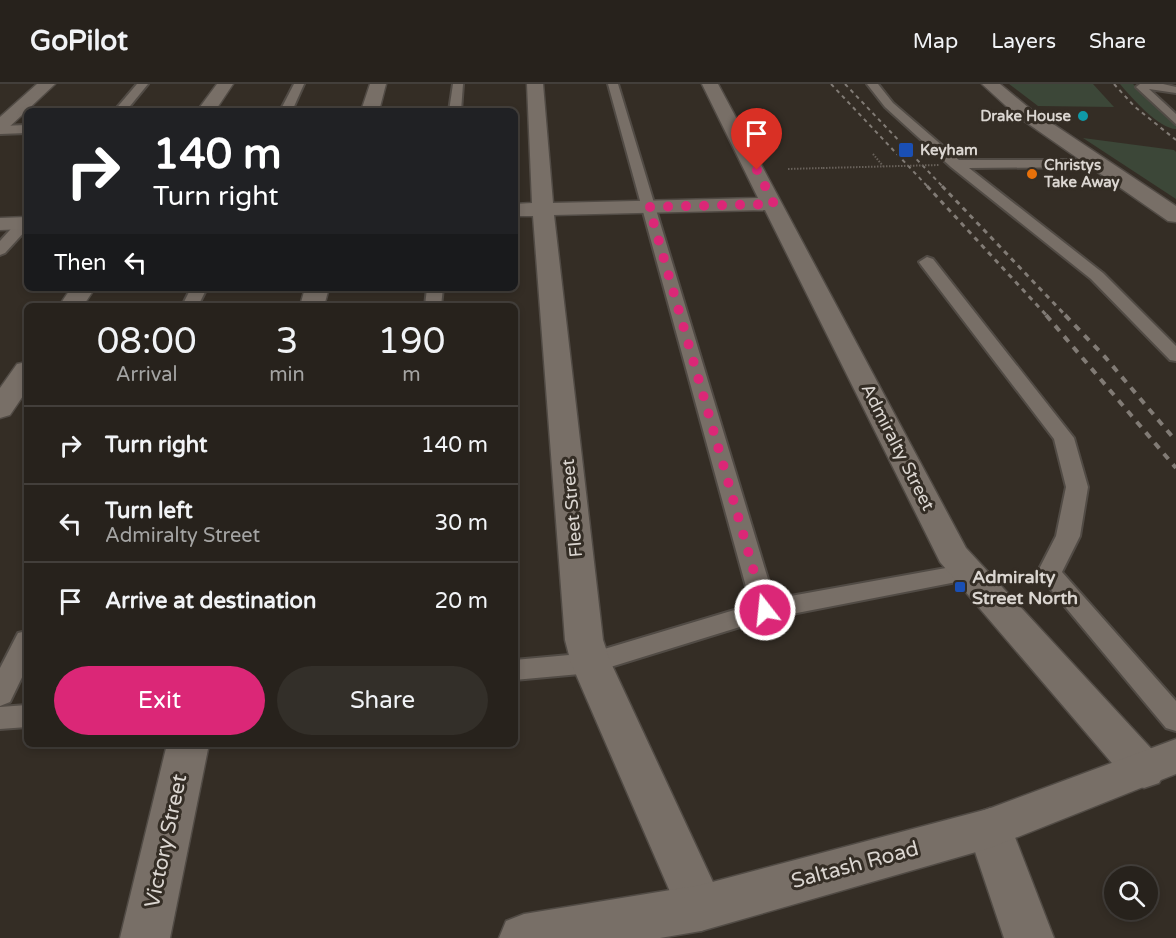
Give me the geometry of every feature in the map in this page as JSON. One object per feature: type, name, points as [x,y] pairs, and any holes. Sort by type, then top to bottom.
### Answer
[{"type":"street","points":[[0,128],[47,84]]},
{"type":"street","points":[[208,108],[225,84]]},
{"type":"street","points":[[371,108],[378,84]]},
{"type":"street","name":"Fleet Street","points":[[535,84],[529,209],[585,640],[591,663],[701,908]]},
{"type":"street","name":"Admiralty Street","points":[[710,84],[774,204],[952,554],[1160,763]]},
{"type":"street","points":[[990,84],[1023,112],[1176,216]]},
{"type":"street","points":[[529,209],[774,204]]},
{"type":"street","points":[[0,224],[24,223]]},
{"type":"street","points":[[0,409],[24,374]]},
{"type":"street","name":"Victory Street","points":[[145,938],[187,747]]},
{"type":"street","name":"Saltash Road","points":[[524,938],[701,908],[990,828],[1160,763]]},
{"type":"street","points":[[990,828],[1029,938]]},
{"type":"lane","points":[[123,108],[143,84]]},
{"type":"lane","points":[[287,108],[299,84]]},
{"type":"lane","points":[[455,108],[458,84]]},
{"type":"lane","points":[[614,84],[765,610]]},
{"type":"lane","points":[[872,84],[889,105],[956,164],[1097,276],[1176,356]]},
{"type":"lane","points":[[1176,90],[1150,85],[1141,87],[1176,120]]},
{"type":"lane","points":[[0,128],[24,129]]},
{"type":"lane","points":[[956,164],[1095,163]]},
{"type":"lane","points":[[0,250],[24,224]]},
{"type":"lane","points":[[927,262],[965,307],[1064,438],[1077,488],[1068,536],[1049,573],[1176,720]]},
{"type":"lane","points":[[518,670],[591,663],[765,610],[968,572]]},
{"type":"lane","points":[[0,695],[24,646]]},
{"type":"lane","points":[[0,718],[24,716]]},
{"type":"path","points":[[873,154],[884,166]]},
{"type":"path","points":[[823,168],[939,165]]},
{"type":"green space","points":[[1009,84],[1093,84],[1114,107],[1038,106]]},
{"type":"green space","points":[[1120,84],[1133,84],[1176,125],[1176,129],[1169,128],[1154,118]]},
{"type":"green space","points":[[1083,138],[1174,150],[1176,152],[1176,199]]},
{"type":"railway","points":[[831,84],[929,188]]},
{"type":"railway","points":[[845,84],[944,188]]},
{"type":"railway","points":[[1114,84],[1135,107],[1176,140]]},
{"type":"railway","points":[[927,186],[1048,317]]},
{"type":"railway","points":[[942,186],[1067,317]]},
{"type":"railway","points":[[1046,315],[1176,468]]},
{"type":"railway","points":[[1065,315],[1105,357],[1176,441]]},
{"type":"place","name":"Drake House","points":[[1083,116]]},
{"type":"place","name":"Keyham","points":[[906,150]]},
{"type":"place","name":"Christys Take Away","points":[[1032,174]]},
{"type":"place","name":"Admiralty Street North","points":[[960,587]]},
{"type":"route","points":[[757,170],[774,204],[649,207],[765,610]]}]
